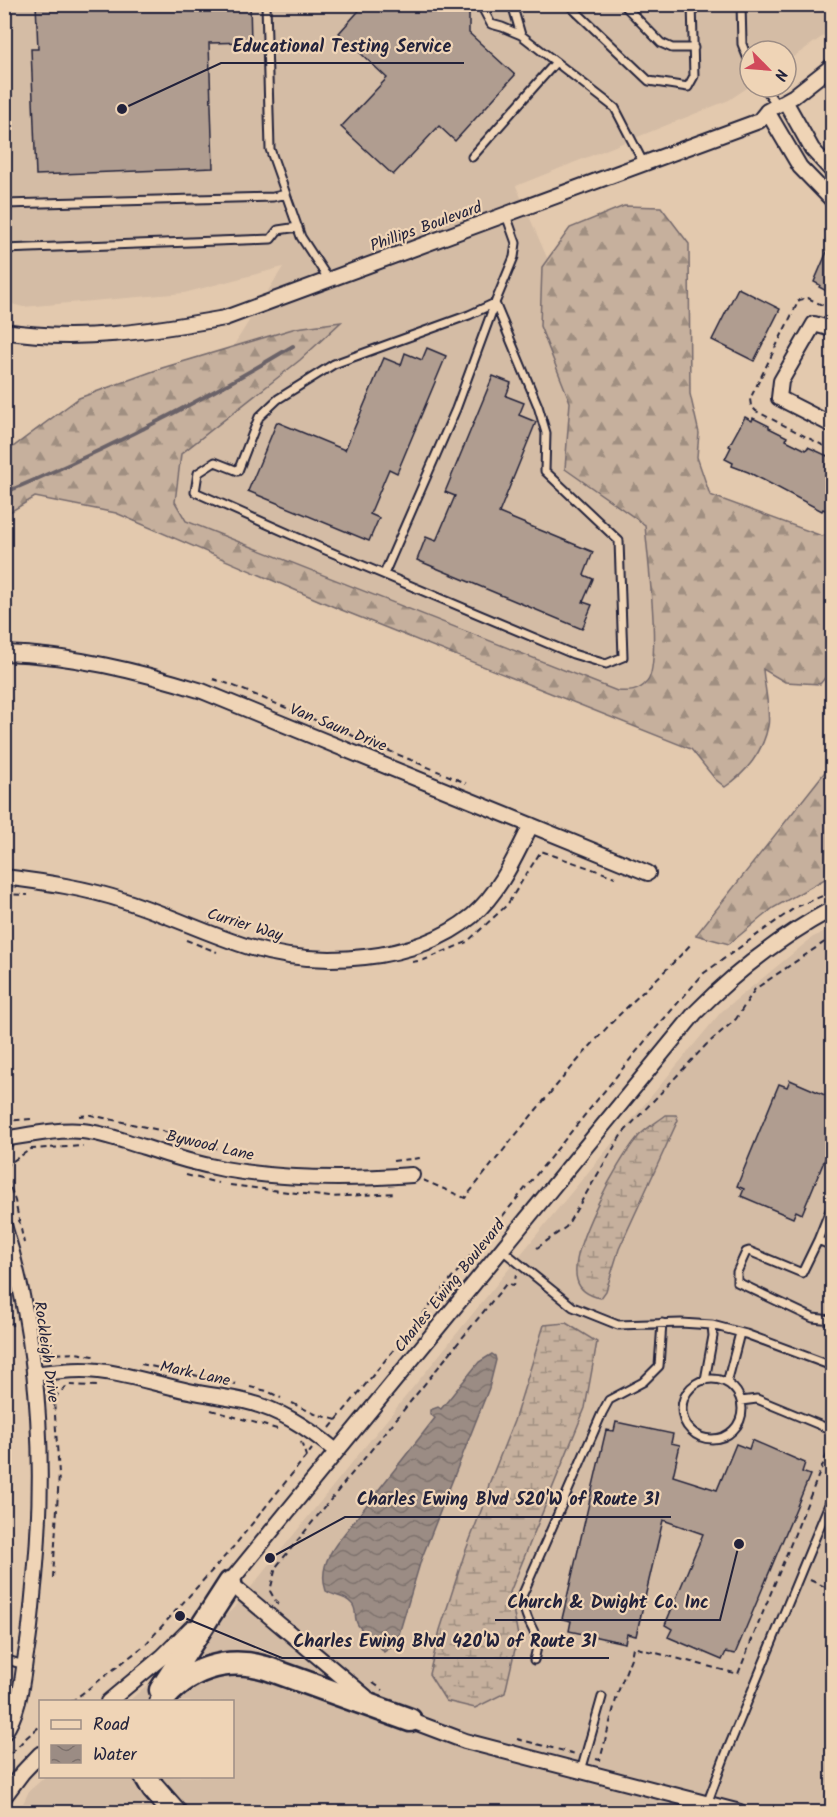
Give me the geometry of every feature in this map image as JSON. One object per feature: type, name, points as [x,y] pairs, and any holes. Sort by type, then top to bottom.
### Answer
[{"type":"main road","points":[[155,1700],[230,1583]]},
{"type":"main road","points":[[162,1700],[180,1683],[202,1670],[221,1664],[247,1664],[266,1668],[410,1720]]},
{"type":"main road","points":[[148,1780],[174,1812]]},
{"type":"street","name":"Phillips Boulevard","points":[[4,331],[63,336],[139,333],[225,318],[759,121],[832,66]]},
{"type":"street","points":[[776,106],[832,171]]},
{"type":"street","points":[[776,106],[800,167],[832,200]]},
{"type":"street","points":[[832,329],[814,324],[781,381],[779,398],[832,425]]},
{"type":"street","name":"Van Saun Drive","points":[[4,653],[58,657],[107,665],[155,676],[202,691],[648,873]]},
{"type":"street","name":"Currier Way","points":[[4,877],[74,888],[123,900],[252,948],[305,957],[349,958],[381,955],[434,940],[453,930],[473,915],[490,898],[502,880],[531,825]]},
{"type":"street","name":"Charles Ewing Boulevard","points":[[109,1700],[180,1640],[230,1583],[695,1013],[724,984],[763,952],[832,909]]},
{"type":"street","name":"Bywood Lane","points":[[4,1139],[46,1132],[84,1131],[109,1136],[182,1159],[265,1175],[307,1179],[359,1179],[412,1175]]},
{"type":"street","name":"Rockleigh Drive","points":[[4,1225],[19,1282],[34,1374],[39,1425],[40,1498],[30,1634],[13,1662],[15,1711],[4,1733]]},
{"type":"street","name":"Mark Lane","points":[[34,1374],[81,1370],[102,1371],[243,1401],[271,1409],[288,1417],[321,1438],[336,1451]]},
{"type":"street","points":[[230,1583],[358,1692],[381,1707],[410,1720],[465,1741],[741,1812]]},
{"type":"street","points":[[4,1797],[39,1755]]},
{"type":"lane","points":[[266,4],[270,148],[301,237],[329,280]]},
{"type":"lane","points":[[485,4],[484,11],[491,24],[520,34],[615,108],[644,164]]},
{"type":"lane","points":[[512,4],[520,34]]},
{"type":"lane","points":[[568,4],[649,81],[688,87],[694,76],[693,4]]},
{"type":"lane","points":[[623,4],[661,43],[672,48],[694,48]]},
{"type":"lane","points":[[741,4],[742,39]]},
{"type":"lane","points":[[472,157],[556,62]]},
{"type":"lane","points":[[772,99],[776,106]]},
{"type":"lane","points":[[4,204],[262,197],[286,194]]},
{"type":"lane","points":[[384,574],[456,409],[514,257],[516,243],[506,215]]},
{"type":"lane","points":[[4,249],[271,239],[278,230],[298,227]]},
{"type":"lane","points":[[495,303],[538,406],[546,433],[545,471],[618,542],[623,657],[606,664],[573,654],[195,492],[198,473],[214,462],[238,471],[259,417],[278,399],[334,364],[469,315],[495,303]]},
{"type":"lane","points":[[832,1205],[802,1273],[749,1251],[746,1252],[737,1272],[736,1282],[813,1318],[832,1320]]},
{"type":"lane","points":[[818,1240],[832,1245]]},
{"type":"lane","points":[[501,1249],[573,1307],[618,1325],[662,1323],[712,1325],[832,1366]]},
{"type":"lane","points":[[534,1660],[538,1646],[536,1635],[525,1612],[522,1596],[609,1400],[643,1382],[659,1366],[662,1323]]},
{"type":"lane","points":[[705,1380],[713,1336],[712,1325]]},
{"type":"lane","points":[[727,1383],[740,1333]]},
{"type":"lane","points":[[713,1379],[727,1383],[741,1401],[742,1411],[739,1421],[726,1435],[706,1438],[697,1435],[684,1420],[682,1410],[688,1390],[705,1380],[713,1379]]},
{"type":"lane","points":[[741,1401],[757,1399],[832,1430]]},
{"type":"lane","points":[[707,1804],[832,1497]]},
{"type":"lane","points":[[581,1771],[602,1697]]},
{"type":"path","points":[[404,963],[424,960],[467,942],[507,905],[541,851],[615,877]]},
{"type":"path","points":[[72,1700],[144,1646],[184,1604],[235,1545],[650,1035],[704,973],[796,907],[832,892]]},
{"type":"path","points":[[4,894],[32,895]]},
{"type":"path","points":[[180,937],[224,953]]},
{"type":"path","points":[[537,1248],[566,1227],[622,1134],[706,1045],[736,1019],[755,988],[832,937]]},
{"type":"path","points":[[412,1175],[465,1198],[529,1117],[605,1030],[668,970],[691,944]]},
{"type":"path","points":[[79,1116],[91,1115],[159,1130],[251,1159]]},
{"type":"path","points":[[4,1121],[35,1119]]},
{"type":"path","points":[[389,1162],[420,1158]]},
{"type":"path","points":[[4,1168],[15,1201],[25,1247]]},
{"type":"path","points":[[8,1303],[12,1325]]},
{"type":"path","points":[[42,1329],[53,1354],[59,1474],[52,1578]]},
{"type":"path","points":[[53,1354],[76,1353],[94,1356]]},
{"type":"path","points":[[135,1363],[267,1391],[315,1414],[337,1420]]},
{"type":"path","points":[[54,1398],[68,1385],[104,1386]]},
{"type":"path","points":[[211,1410],[278,1429]]},
{"type":"path","points":[[293,1438],[301,1442],[306,1456]]},
{"type":"path","points":[[781,1568],[787,1571]]},
{"type":"path","points":[[807,1579],[832,1590]]},
{"type":"path","points":[[4,1692],[13,1662]]},
{"type":"path","points":[[4,1761],[39,1727]]},
{"type":"shaded area","points":[[4,5],[832,5],[832,30],[798,54],[798,39],[738,39],[738,94],[729,100],[516,186],[662,523],[653,708],[164,517],[166,453],[283,267],[184,293],[23,307],[5,302]]},
{"type":"shaded area","points":[[832,929],[832,1812],[564,1812],[520,1808],[482,1812],[19,1812],[29,1791],[44,1778],[234,1778],[234,1700],[130,1700],[235,1607],[556,1211],[721,1012],[813,937]]},
{"type":"green space","points":[[624,206],[661,207],[689,244],[690,394],[699,433],[697,457],[710,495],[822,536],[832,533],[832,669],[820,684],[785,682],[763,669],[769,714],[766,736],[752,761],[725,787],[715,779],[691,749],[339,609],[116,513],[35,497],[5,515],[5,453],[79,398],[162,368],[296,328],[341,322],[300,360],[181,454],[175,502],[186,521],[617,691],[637,690],[647,682],[653,654],[652,607],[645,525],[565,469],[570,402],[540,326],[542,267],[570,228]]},
{"type":"green space","points":[[832,763],[832,875],[773,908],[729,944],[696,935]]},
{"type":"green space","points":[[666,1115],[676,1115],[678,1120],[619,1249],[606,1291],[601,1298],[593,1296],[583,1290],[577,1280],[576,1266],[587,1228],[607,1185],[629,1149],[643,1132]]},
{"type":"green space","points":[[566,1323],[597,1342],[585,1408],[510,1592],[518,1636],[505,1693],[475,1708],[446,1701],[429,1674],[440,1630],[489,1484],[514,1421],[544,1325]]},
{"type":"water","points":[[492,1354],[496,1360],[489,1388],[421,1560],[399,1634],[394,1645],[384,1652],[358,1625],[351,1603],[326,1591],[324,1572],[327,1560],[337,1543],[435,1418],[430,1414],[430,1410],[438,1407],[441,1409],[479,1362]]},
{"type":"building","points":[[36,4],[250,4],[251,42],[209,43],[213,168],[36,175],[31,49],[38,49]]},
{"type":"building","points":[[365,4],[469,4],[469,33],[515,75],[455,141],[439,126],[393,175],[341,127],[387,78],[339,33]]},
{"type":"building","points":[[832,240],[832,294],[814,282]]},
{"type":"building","points":[[738,288],[780,309],[754,361],[712,340]]},
{"type":"building","points":[[427,348],[446,356],[397,473],[389,469],[370,514],[379,518],[369,541],[248,491],[277,422],[345,450],[384,358],[401,365],[405,353],[422,360]]},
{"type":"building","points":[[493,376],[511,383],[506,396],[524,403],[519,415],[536,422],[499,513],[593,552],[584,575],[593,579],[583,602],[592,605],[582,629],[417,560],[426,537],[436,541],[455,496],[445,492]]},
{"type":"building","points":[[745,417],[752,421],[753,418],[769,426],[787,437],[786,440],[806,450],[808,447],[832,458],[832,513],[823,509],[822,511],[732,466],[733,463],[725,459],[731,447],[729,446]]},
{"type":"building","points":[[790,1080],[832,1098],[832,1142],[802,1214],[796,1211],[793,1218],[741,1196],[744,1189],[737,1186],[779,1084],[787,1087]]},
{"type":"building","points":[[616,1422],[673,1434],[671,1443],[680,1445],[673,1476],[717,1490],[736,1444],[749,1449],[752,1440],[805,1463],[802,1472],[810,1475],[735,1654],[726,1652],[722,1660],[668,1637],[672,1629],[665,1625],[703,1534],[663,1520],[636,1636],[627,1634],[625,1643],[569,1631],[571,1621],[562,1619],[606,1430],[614,1431]]},
{"type":"waterway","points":[[4,493],[151,425],[293,346]]},
{"type":"place","name":"Educational Testing Service","points":[[122,109]]},
{"type":"place","name":"Church & Dwight Co. Inc","points":[[739,1544]]},
{"type":"place","name":"Charles Ewing Blvd 520'W of Route 31","points":[[270,1558]]},
{"type":"place","name":"Charles Ewing Blvd 420'W of Route 31","points":[[180,1616]]}]
